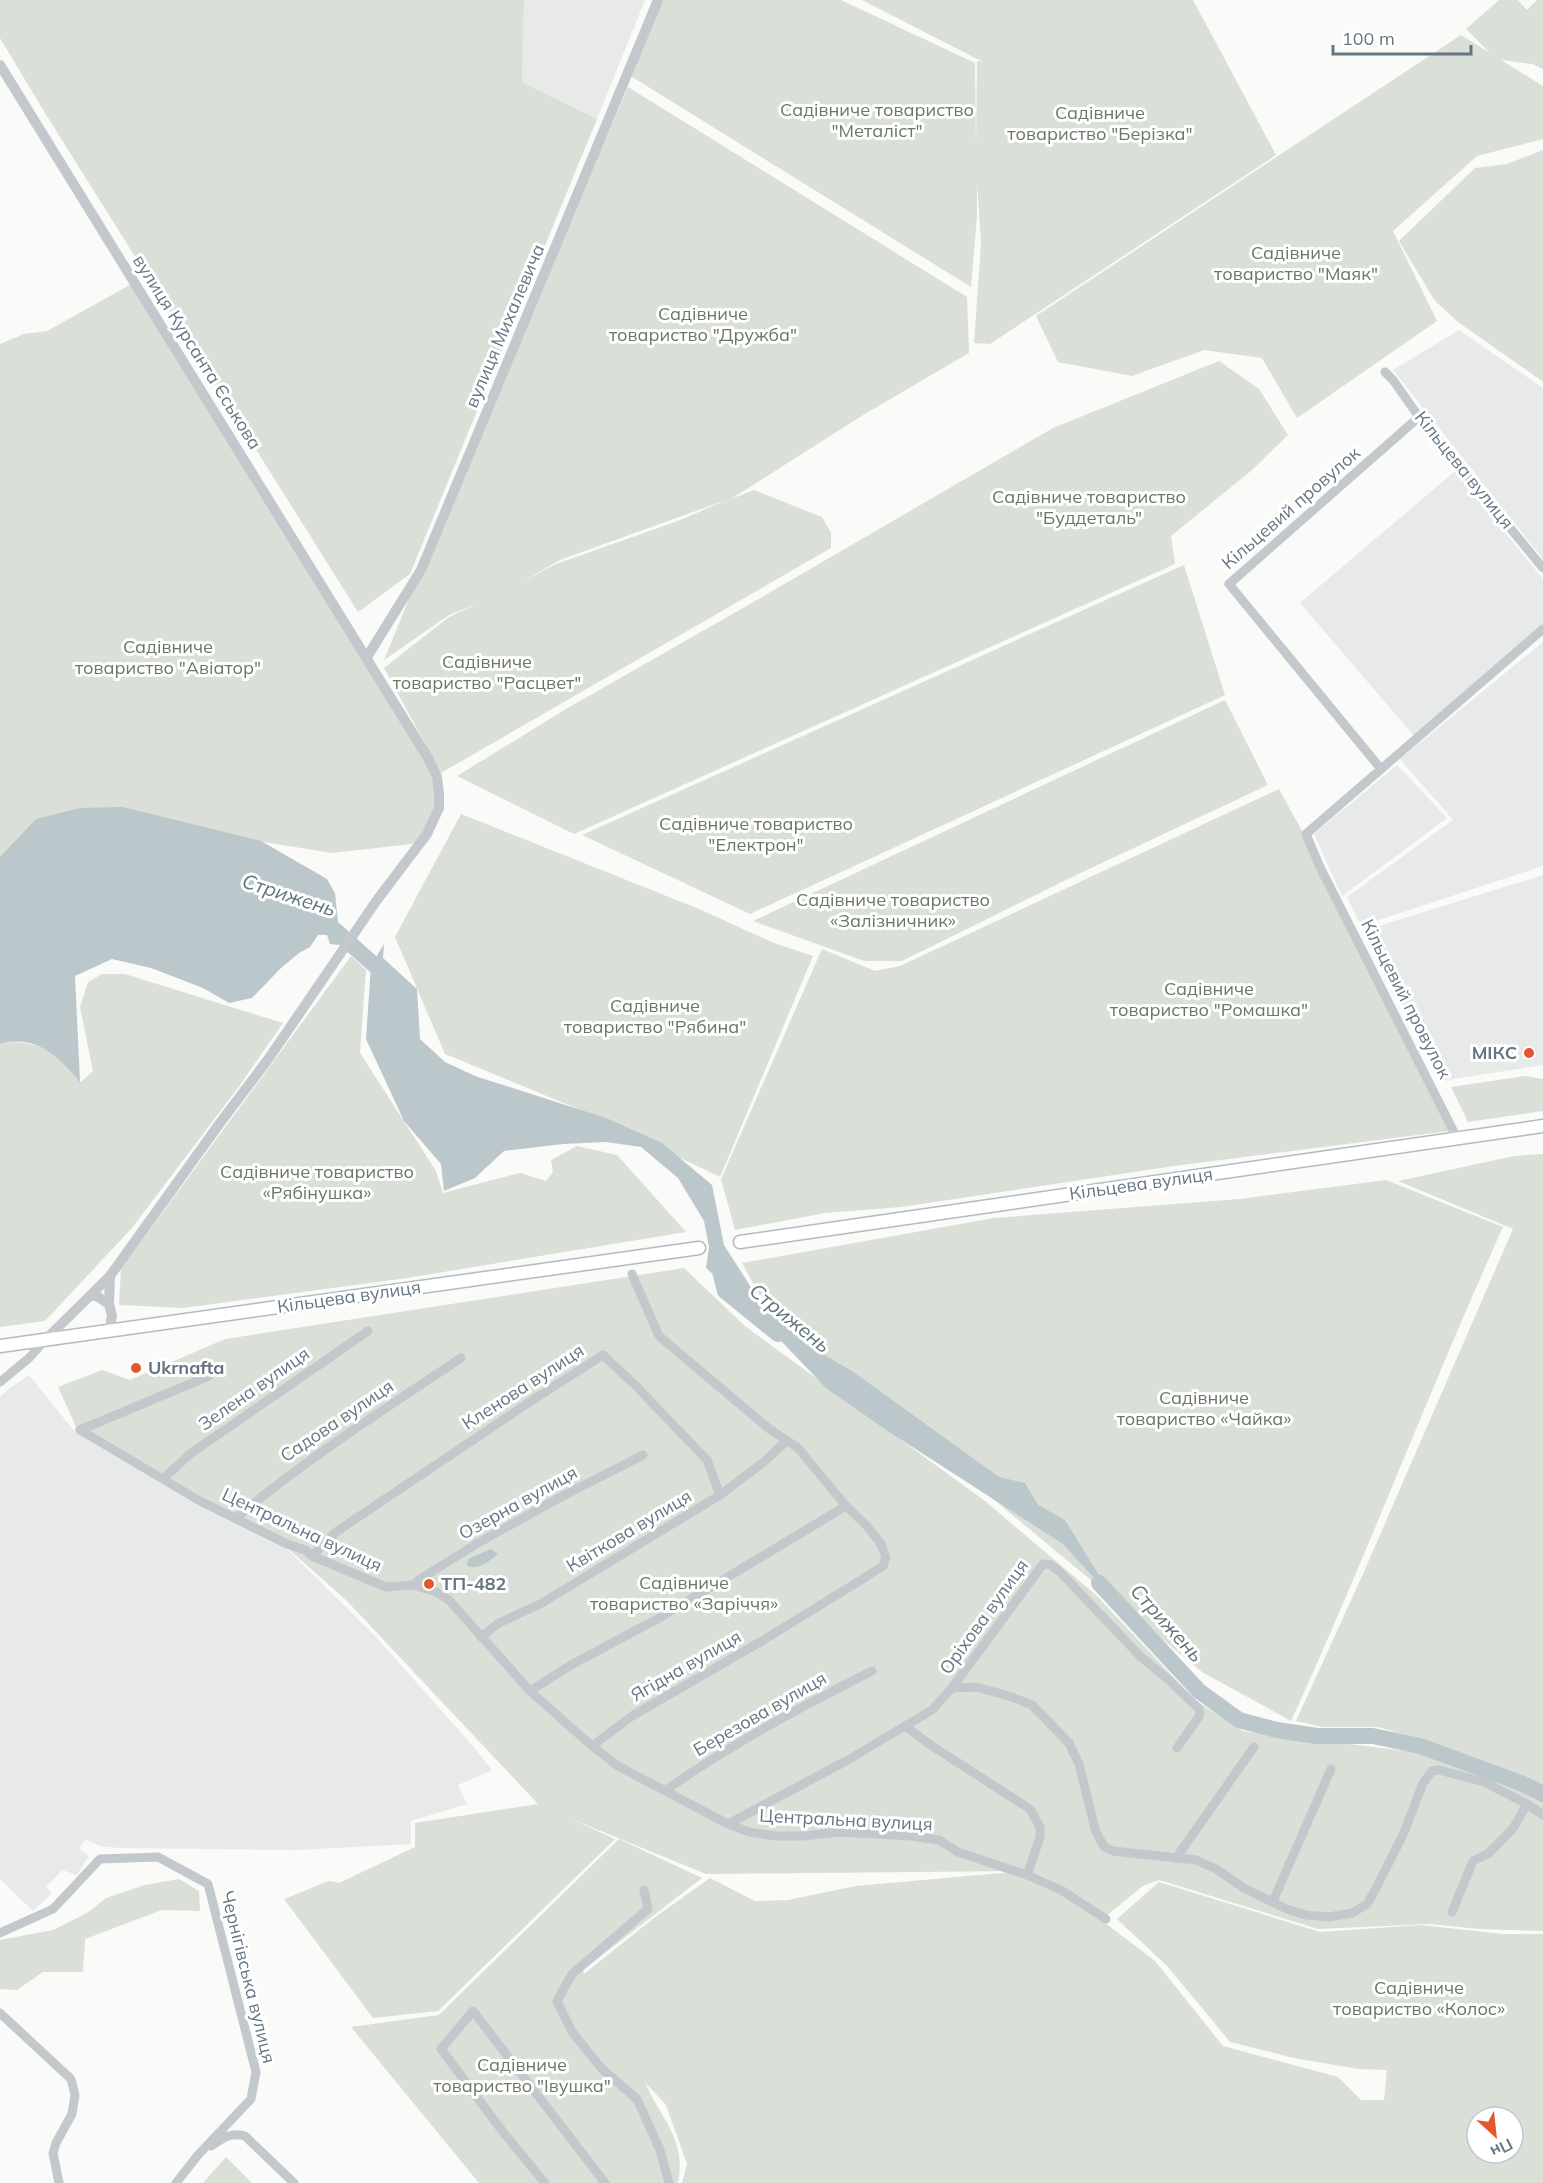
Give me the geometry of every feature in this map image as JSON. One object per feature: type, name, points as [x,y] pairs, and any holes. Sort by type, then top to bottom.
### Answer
[{"type":"main road","name":"Кільцева вулиця","points":[[740,1242],[1543,1126]]},
{"type":"main road","name":"Кільцева вулиця","points":[[0,1346],[699,1248]]},
{"type":"street","name":"вулиця Михалевича","points":[[367,657],[421,570],[658,0]]},
{"type":"street","name":"вулиця Курсанта Єськова","points":[[0,65],[367,657],[382,687],[428,758],[437,777],[439,808],[428,834],[377,900],[269,1058],[110,1276],[44,1341]]},
{"type":"street","name":"Кільцева вулиця","points":[[1385,372],[1543,568]]},
{"type":"street","name":"Кільцевий провулок","points":[[1381,770],[1229,585],[1419,417]]},
{"type":"street","name":"Кільцевий провулок","points":[[1457,1138],[1378,984],[1306,834],[1543,629]]},
{"type":"street","points":[[530,1691],[571,1665],[661,1617],[846,1506],[798,1448],[768,1428],[659,1336],[632,1274]]},
{"type":"street","points":[[109,1332],[112,1316],[109,1304],[110,1276]]},
{"type":"street","points":[[92,1296],[109,1304]]},
{"type":"street","name":"Зелена вулиця","points":[[163,1479],[190,1454],[314,1366],[368,1331]]},
{"type":"street","points":[[0,1382],[29,1358],[44,1341]]},
{"type":"street","name":"Кленова вулиця","points":[[312,1556],[336,1532],[603,1355],[635,1385],[706,1460],[720,1495]]},
{"type":"street","name":"Садова вулиця","points":[[236,1518],[279,1481],[461,1358]]},
{"type":"street","name":"Центральна вулиця","points":[[209,1376],[80,1430],[198,1500],[287,1544],[304,1550],[312,1556],[386,1587],[413,1585],[436,1592],[448,1600],[530,1691],[592,1746],[618,1766],[728,1824],[749,1832],[775,1836],[804,1836],[839,1832],[912,1836],[939,1840],[958,1852],[1027,1875],[1061,1890],[1106,1919]]},
{"type":"street","name":"Квіткова вулиця","points":[[481,1637],[499,1623],[543,1603],[720,1495],[758,1467],[786,1441]]},
{"type":"street","name":"Озерна вулиця","points":[[413,1585],[478,1543],[643,1455]]},
{"type":"street","name":"Ягідна вулиця","points":[[592,1746],[632,1716],[762,1641],[883,1566],[886,1557],[881,1544],[866,1525],[846,1506]]},
{"type":"street","name":"Оріхова вулиця","points":[[728,1824],[846,1761],[932,1710],[952,1688],[1043,1564],[1051,1565],[1060,1572],[1140,1656],[1199,1709],[1198,1718],[1177,1748]]},
{"type":"street","name":"Березова вулиця","points":[[666,1790],[696,1769],[786,1715],[872,1671]]},
{"type":"street","points":[[952,1688],[976,1687],[1032,1705],[1070,1743],[1079,1764],[1095,1829],[1104,1848],[1113,1851],[1196,1860],[1287,1909],[1306,1915],[1329,1917],[1352,1913],[1366,1904],[1403,1834],[1423,1783],[1432,1771],[1439,1770],[1484,1782],[1543,1815]]},
{"type":"street","points":[[905,1726],[1030,1809],[1040,1827],[1040,1837],[1027,1875]]},
{"type":"street","points":[[1176,1858],[1254,1747]]},
{"type":"street","points":[[1273,1901],[1331,1769]]},
{"type":"street","points":[[1452,1912],[1473,1861],[1489,1853],[1503,1839],[1514,1827],[1527,1804]]},
{"type":"street","name":"Чернігівська вулиця","points":[[0,1933],[53,1910],[99,1859],[158,1857],[208,1884],[256,2072],[251,2099],[198,2155],[176,2183]]},
{"type":"street","points":[[644,1890],[648,1909],[572,1974],[557,2001],[572,2032],[602,2069],[637,2099],[660,2150],[669,2183]]},
{"type":"street","points":[[545,2183],[503,2132],[441,2049],[473,2011],[605,2183]]},
{"type":"street","points":[[0,2013],[71,2079],[75,2096],[72,2114],[53,2153],[59,2183]]},
{"type":"street","points":[[198,2155],[226,2136],[236,2133],[245,2136],[294,2183]]},
{"type":"shaded area","points":[[524,0],[645,0],[597,119],[522,82]]},
{"type":"shaded area","points":[[1459,330],[1543,388],[1543,559],[1393,370]]},
{"type":"shaded area","points":[[1455,471],[1543,579],[1543,623],[1414,736],[1300,603]]},
{"type":"shaded area","points":[[1543,642],[1543,866],[1361,926],[1347,897],[1453,820],[1400,759]]},
{"type":"shaded area","points":[[1397,765],[1447,818],[1342,896],[1314,834]]},
{"type":"shaded area","points":[[1543,875],[1543,1065],[1440,1081],[1366,930]]},
{"type":"shaded area","points":[[29,1375],[75,1432],[194,1503],[285,1547],[375,1636],[492,1770],[458,1785],[467,1804],[411,1821],[411,1844],[297,1850],[119,1848],[100,1846],[85,1839],[79,1849],[89,1856],[77,1875],[62,1870],[46,1887],[52,1893],[33,1911],[0,1879],[0,1397]]},
{"type":"green space","points":[[0,0],[524,0],[522,82],[597,119],[410,574],[358,612],[0,38]]},
{"type":"green space","points":[[661,0],[841,0],[975,63],[976,151],[977,61],[983,62],[862,0],[1193,0],[1276,155],[990,344],[974,343],[981,244],[977,181],[977,216],[971,287],[629,75]]},
{"type":"green space","name":"Садівниче товариство \"Маяк\"","points":[[1499,0],[1518,0],[1527,10],[1537,0],[1543,0],[1543,69],[1532,64],[1501,60],[1543,86],[1543,139],[1477,156],[1393,231],[1437,321],[1297,418],[1262,358],[1204,350],[1132,376],[1058,362],[1036,316],[1461,35],[1490,53],[1466,29]]},
{"type":"green space","name":"Садівниче товариство \"Дружба\"","points":[[628,87],[967,297],[969,353],[863,415],[731,499],[754,490],[822,517],[831,533],[831,548],[441,773],[384,668],[449,617],[479,603],[449,615],[384,660],[439,526]],"holes":[[[729,499],[678,521],[556,564],[517,585],[560,560]]]},
{"type":"green space","points":[[1543,150],[1542,381],[1458,322],[1435,301],[1399,241],[1475,168],[1507,164]]},
{"type":"green space","name":"Садівниче товариство \"Авіатор\"","points":[[135,282],[415,739],[439,793],[421,843],[332,853],[131,821],[0,869],[0,344],[24,334],[47,331]]},
{"type":"green space","name":"Садівниче товариство \"Буддеталь\"","points":[[1219,361],[1259,389],[1288,435],[1252,470],[1171,536],[1175,564],[574,834],[457,776],[566,709],[1053,428]]},
{"type":"green space","name":"Садівниче товариство \"Електрон\"","points":[[1184,565],[1225,695],[750,914],[582,835]]},
{"type":"green space","name":"Садівниче товариство «Залізничник»","points":[[1225,700],[1268,785],[1072,877],[902,961],[864,961],[753,921]]},
{"type":"green space","name":"Садівниче товариство \"Ромашка\"","points":[[1279,789],[1367,950],[1457,1130],[1174,1166],[901,1207],[825,1213],[735,1230],[721,1179],[822,949],[875,971],[900,966]]},
{"type":"green space","name":"Садівниче товариство \"Рябина\"","points":[[461,814],[699,909],[774,943],[813,956],[720,1177],[583,1111],[445,1054],[395,937]]},
{"type":"green space","name":"Садівниче товариство «Рябінушка»","points":[[351,956],[366,970],[360,1053],[436,1171],[443,1193],[520,1173],[546,1181],[553,1172],[551,1160],[577,1146],[617,1155],[686,1232],[407,1278],[183,1308],[119,1305],[121,1269]]},
{"type":"green space","points":[[102,974],[125,974],[283,1023],[240,1085],[132,1228],[45,1321],[0,1327],[0,1044],[16,1042],[41,1047],[56,1055],[81,1082],[93,1071],[80,1007],[88,982]]},
{"type":"green space","points":[[1525,1076],[1543,1079],[1543,1111],[1468,1122],[1451,1087]]},
{"type":"green space","points":[[1543,1154],[1543,1786],[1432,1743],[1378,1727],[1322,1727],[1296,1721],[1363,1574],[1513,1229],[1398,1181],[1514,1156]]},
{"type":"green space","name":"Садівниче товариство «Чайка»","points":[[1386,1180],[1503,1227],[1291,1721],[1202,1672],[807,1345],[763,1301],[742,1263],[994,1218],[1240,1199]]},
{"type":"green space","points":[[684,1268],[746,1327],[985,1501],[1096,1595],[1195,1700],[1243,1731],[1422,1753],[1500,1781],[1543,1802],[1543,1931],[1479,1929],[1429,1924],[1318,1929],[1159,1880],[1143,1886],[1106,1916],[1045,1877],[1155,1961],[1223,2046],[1338,2077],[1361,2100],[1384,2100],[1387,2070],[1358,2069],[1294,2058],[1230,2042],[1168,1967],[1117,1919],[1159,1882],[1320,1932],[1421,1925],[1503,1934],[1543,1934],[1543,2183],[682,2183],[687,2164],[666,2105],[645,2082],[670,2130],[679,2153],[678,2183],[479,2183],[351,2027],[439,2015],[619,1839],[702,1878],[583,1970],[584,1974],[654,1918],[710,1878],[755,1901],[788,1900],[856,1886],[1024,1871],[706,1874],[569,1818],[615,1839],[438,2011],[373,2018],[284,1899],[329,1881],[339,1883],[415,1847],[415,1823],[538,1804],[347,1601],[285,1546],[78,1431],[58,1387],[102,1370],[130,1380],[225,1339]]},
{"type":"green space","points":[[179,1879],[199,1891],[200,1911],[162,1910],[85,1939],[83,1972],[43,1972],[17,1990],[0,1989],[0,1940],[53,1930],[87,1913],[106,1898],[145,1885]]},
{"type":"green space","points":[[226,2157],[252,2183],[203,2183]]},
{"type":"water","points":[[123,807],[261,841],[327,879],[335,893],[338,922],[348,931],[338,945],[330,944],[327,935],[318,935],[310,947],[280,969],[252,998],[229,1003],[203,988],[151,968],[112,959],[75,976],[80,1082],[55,1056],[36,1045],[25,1042],[0,1044],[0,857],[36,819],[80,808]]},
{"type":"water","points":[[384,944],[383,958],[417,989],[420,1039],[445,1062],[475,1076],[606,1118],[662,1143],[712,1185],[724,1245],[761,1303],[807,1345],[852,1371],[999,1477],[1025,1483],[1038,1505],[1065,1520],[1114,1600],[1063,1544],[889,1432],[826,1388],[741,1299],[706,1268],[709,1247],[704,1221],[678,1178],[641,1147],[606,1142],[504,1151],[475,1178],[444,1191],[441,1164],[404,1121],[366,1039],[371,965]]},
{"type":"water","points":[[491,1549],[498,1554],[480,1566],[467,1566],[468,1559]]},
{"type":"waterway","name":"Стрижень","points":[[337,932],[389,978]]},
{"type":"waterway","name":"Стрижень","points":[[718,1263],[725,1291],[778,1334]]},
{"type":"waterway","name":"Стрижень","points":[[1099,1583],[1199,1691],[1239,1720],[1277,1730],[1317,1736],[1373,1736],[1420,1746],[1521,1783],[1543,1794]]},
{"type":"place","name":"МІКС","points":[[1529,1053]]},
{"type":"place","name":"Ukrnafta","points":[[136,1368]]},
{"type":"place","name":"ТП-482","points":[[429,1584]]},
{"type":"park label","name":"Садівниче товариство \"Металіст\"","points":[[877,120]]},
{"type":"park label","name":"Садівниче товариство \"Берізка\"","points":[[1100,123]]},
{"type":"park label","name":"Садівниче товариство \"Расцвет\"","points":[[487,672]]},
{"type":"park label","name":"Садівниче товариство «Заріччя»","points":[[684,1593]]},
{"type":"park label","name":"Садівниче товариство «Колос»","points":[[1419,1998]]},
{"type":"park label","name":"Садівниче товариство \"Івушка\"","points":[[522,2075]]}]
